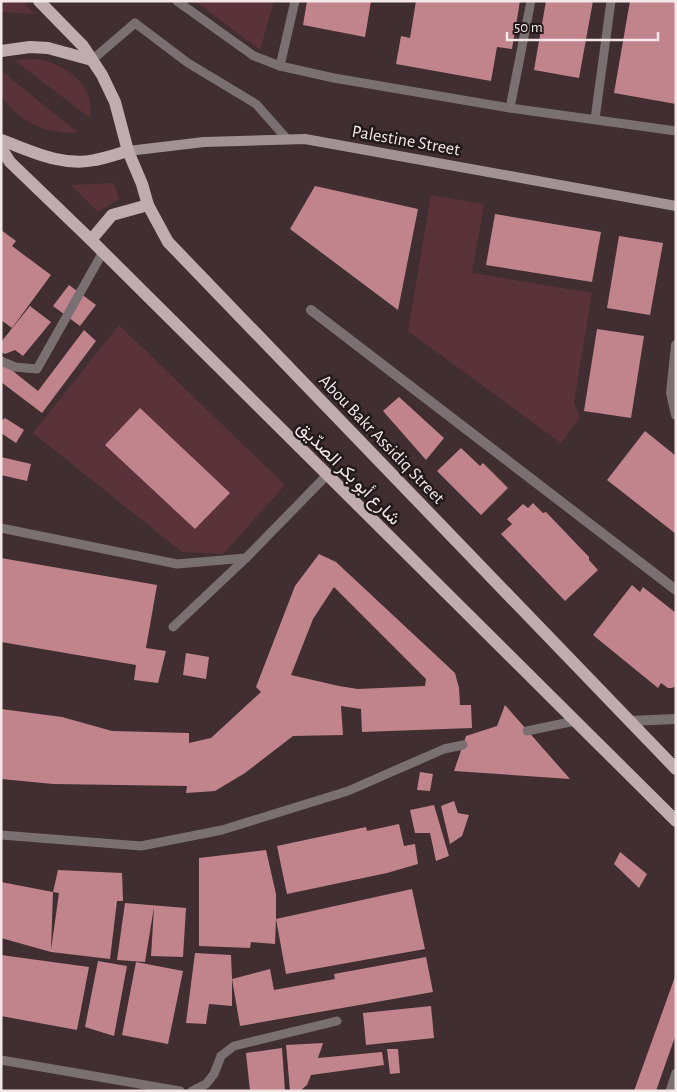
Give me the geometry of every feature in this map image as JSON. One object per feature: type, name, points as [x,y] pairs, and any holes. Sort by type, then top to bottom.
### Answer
[{"type":"main road","name":"Abou Bakr Assidiq Street","points":[[39,1],[84,46],[115,102],[128,151],[142,184],[148,205],[168,242],[676,769]]},
{"type":"main road","points":[[1,51],[30,47],[48,48],[92,60]]},
{"type":"main road","points":[[1,140],[55,160],[75,162],[94,161],[128,151]]},
{"type":"main road","name":"شارع أبو بكر الصدّيق","points":[[1,148],[10,162],[91,240],[676,821]]},
{"type":"main road","points":[[91,240],[112,215],[148,205]]},
{"type":"street","name":"Palestine Street","points":[[128,151],[204,142],[305,139],[676,206]]},
{"type":"street","points":[[311,310],[676,590]]},
{"type":"street","points":[[676,345],[671,394],[676,415]]},
{"type":"street","points":[[629,721],[676,719]]},
{"type":"lane","points":[[177,1],[254,56],[280,66],[334,78],[510,108],[676,131]]},
{"type":"lane","points":[[280,66],[295,1]]},
{"type":"lane","points":[[510,108],[531,1]]},
{"type":"lane","points":[[595,119],[611,1]]},
{"type":"lane","points":[[92,60],[135,23],[188,63],[256,104],[287,139]]},
{"type":"lane","points":[[1,361],[15,367],[37,369],[103,252]]},
{"type":"lane","points":[[173,627],[246,558],[326,475]]},
{"type":"lane","points":[[1,528],[177,564],[246,558]]},
{"type":"lane","points":[[527,731],[575,721]]},
{"type":"lane","points":[[1,835],[141,846],[213,832],[348,791],[444,749],[463,745]]},
{"type":"lane","points":[[192,1091],[206,1084],[214,1074],[221,1056],[234,1046],[337,1021]]},
{"type":"lane","points":[[1,1060],[180,1091]]},
{"type":"lane","points":[[670,1091],[676,1073]]},
{"type":"shaded area","points":[[1,1],[22,1],[35,14],[1,12]]},
{"type":"shaded area","points":[[195,1],[274,1],[260,50]]},
{"type":"shaded area","points":[[36,59],[58,65],[76,78],[88,95],[91,106],[90,118],[14,60]]},
{"type":"shaded area","points":[[2,71],[77,132],[53,131],[43,128],[16,113],[1,96]]},
{"type":"shaded area","points":[[113,183],[119,199],[98,212],[71,185]]},
{"type":"shaded area","points":[[431,195],[484,204],[472,273],[592,293],[574,403],[580,417],[561,443],[408,331]]},
{"type":"shaded area","points":[[119,325],[285,485],[223,554],[182,552],[33,433]]},
{"type":"building","points":[[307,1],[371,1],[365,37],[303,25]]},
{"type":"building","points":[[416,1],[520,1],[512,49],[497,47],[491,81],[396,64],[401,36],[410,38]]},
{"type":"building","points":[[546,1],[593,1],[579,78],[534,70]]},
{"type":"building","points":[[630,1],[676,1],[676,104],[614,93]]},
{"type":"building","points":[[315,186],[418,209],[398,310],[290,229]]},
{"type":"building","points":[[495,214],[601,232],[592,282],[486,265]]},
{"type":"building","points":[[1,230],[16,241],[12,246],[51,275],[12,328],[1,320]]},
{"type":"building","points":[[619,236],[663,243],[650,315],[607,308]]},
{"type":"building","points":[[69,285],[96,305],[80,326],[53,306]]},
{"type":"building","points":[[30,306],[51,322],[23,356],[15,350],[5,354],[1,352],[1,342]]},
{"type":"building","points":[[597,329],[644,336],[631,418],[584,411]]},
{"type":"building","points":[[84,330],[96,341],[42,413],[1,382],[1,368],[4,364],[38,391]]},
{"type":"building","points":[[399,397],[444,438],[426,460],[383,411]]},
{"type":"building","points":[[140,408],[230,493],[195,529],[105,445]]},
{"type":"building","points":[[5,418],[24,430],[16,443],[1,433],[1,421]]},
{"type":"building","points":[[645,431],[676,456],[676,534],[607,480]]},
{"type":"building","points":[[461,448],[480,466],[483,463],[508,488],[481,515],[437,471]]},
{"type":"building","points":[[1,457],[31,464],[27,481],[1,475]]},
{"type":"building","points":[[533,503],[543,513],[546,512],[589,557],[589,560],[598,570],[565,601],[501,534],[512,524],[507,519],[523,504],[528,508]]},
{"type":"building","points":[[319,554],[336,562],[455,673],[459,688],[460,705],[471,705],[472,728],[362,732],[361,709],[341,706],[343,735],[293,736],[245,773],[215,791],[186,793],[187,786],[53,784],[1,779],[1,709],[62,717],[112,731],[189,733],[189,743],[211,738],[261,692],[256,687],[295,586]],"holes":[[[334,587],[426,679],[425,686],[358,689],[291,675],[313,619]]]},
{"type":"building","points":[[1,558],[157,585],[146,648],[166,651],[158,683],[134,680],[136,665],[1,642]]},
{"type":"building","points":[[632,585],[640,592],[643,587],[676,613],[676,686],[672,688],[668,688],[661,683],[658,688],[593,635]]},
{"type":"building","points":[[186,653],[209,657],[206,679],[183,675]]},
{"type":"building","points":[[505,705],[570,779],[454,771],[466,736],[497,726]]},
{"type":"building","points":[[420,772],[433,774],[430,791],[417,790]]},
{"type":"building","points":[[454,801],[458,813],[469,815],[462,836],[450,844],[441,806]]},
{"type":"building","points":[[434,805],[449,856],[436,861],[430,833],[415,833],[410,810]]},
{"type":"building","points":[[399,824],[404,846],[415,844],[418,864],[387,873],[287,894],[277,846],[366,827],[367,831]]},
{"type":"building","points":[[266,850],[276,894],[275,944],[251,942],[250,948],[199,946],[199,858]]},
{"type":"building","points":[[620,852],[647,874],[639,888],[614,864]]},
{"type":"building","points":[[58,870],[122,873],[123,901],[117,901],[110,959],[51,952],[1,938],[1,882],[53,892]],"holes":[[[53,892],[59,893],[51,950]]]},
{"type":"building","points":[[412,889],[425,949],[286,974],[276,919]]},
{"type":"building","points":[[125,903],[186,908],[183,957],[151,956],[154,907],[145,962],[117,960]]},
{"type":"building","points":[[195,953],[231,955],[232,1006],[209,1004],[206,1024],[186,1023]]},
{"type":"building","points":[[1,955],[89,967],[77,1030],[1,1016]]},
{"type":"building","points":[[426,957],[433,992],[240,1026],[232,979],[270,969],[274,990],[335,979],[334,974]]},
{"type":"building","points":[[98,961],[127,966],[114,1036],[85,1027]]},
{"type":"building","points":[[136,962],[183,971],[168,1044],[122,1035]]},
{"type":"building","points":[[676,974],[676,1034],[656,1091],[634,1091]]},
{"type":"building","points":[[431,1006],[434,1038],[366,1045],[363,1013]]},
{"type":"building","points":[[323,1043],[318,1058],[382,1052],[384,1065],[311,1075],[307,1085],[300,1091],[290,1091],[286,1045]]},
{"type":"building","points":[[282,1048],[285,1091],[250,1091],[246,1053]]},
{"type":"building","points":[[387,1049],[398,1049],[400,1073],[390,1074]]}]
